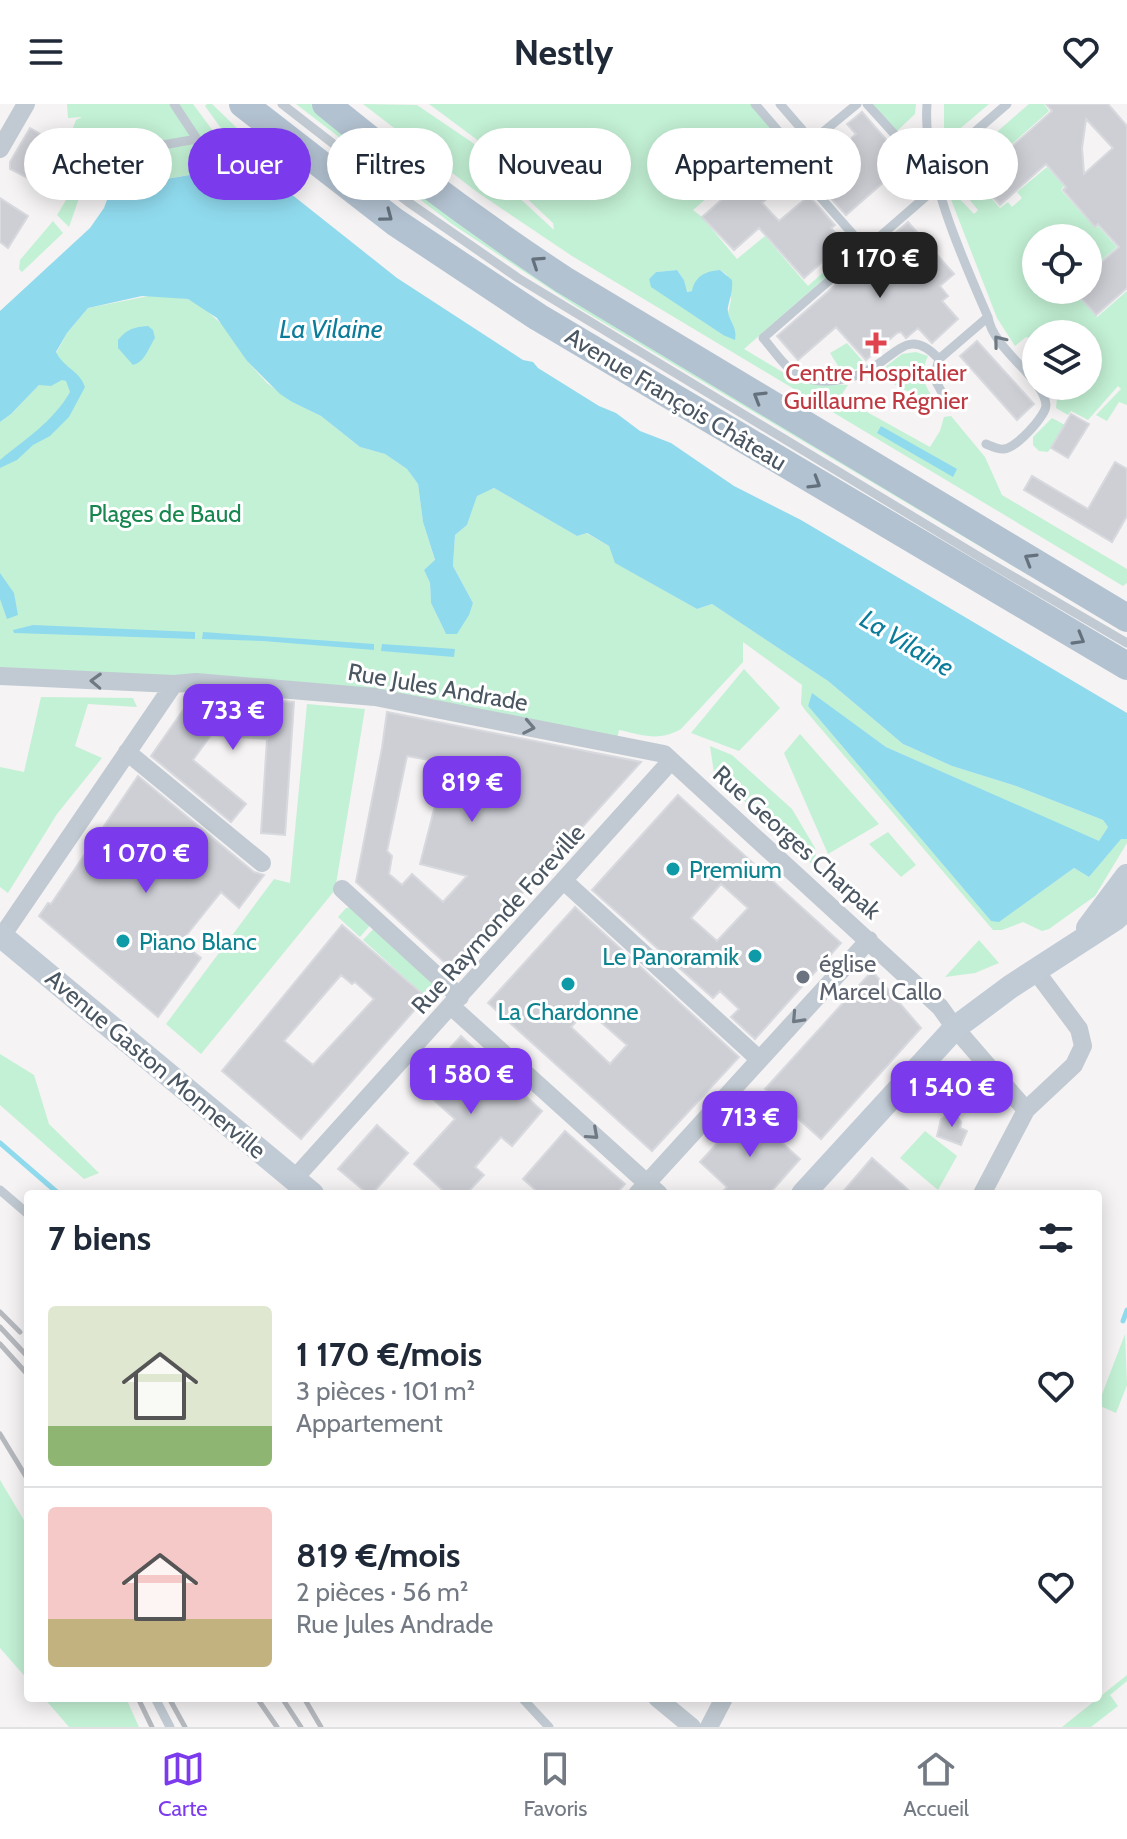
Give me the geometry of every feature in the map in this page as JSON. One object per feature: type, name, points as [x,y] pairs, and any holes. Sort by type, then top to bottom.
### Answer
[{"type":"main road","name":"Avenue François Château","points":[[243,104],[395,222],[478,279],[696,412],[1127,666]]},
{"type":"main road","name":"Avenue François Château","points":[[326,104],[407,170],[487,229],[564,280],[1124,616]]},
{"type":"street","points":[[0,149],[26,104]]},
{"type":"street","name":"Rue Jules Andrade","points":[[0,676],[174,684],[196,682],[375,697],[664,754],[671,761]]},
{"type":"street","points":[[1,935],[174,684]]},
{"type":"street","points":[[127,752],[262,863]]},
{"type":"street","name":"Rue Raymonde Foreville","points":[[303,1186],[456,1002],[671,761]]},
{"type":"street","name":"Rue Georges Charpak","points":[[671,761],[940,1007],[1026,1110]]},
{"type":"street","points":[[1080,941],[1127,876]]},
{"type":"street","points":[[564,881],[759,1059]]},
{"type":"street","points":[[342,889],[648,1190],[759,1059],[869,940]]},
{"type":"street","points":[[807,1190],[955,1028],[1127,908]]},
{"type":"street","name":"Avenue Gaston Monnerville","points":[[1,935],[303,1186]]},
{"type":"street","points":[[984,1190],[1026,1110],[1074,1065],[1083,1046],[1079,1029],[1035,970]]},
{"type":"street","points":[[661,1702],[684,1724]]},
{"type":"street","points":[[709,1727],[722,1702]]},
{"type":"lane","points":[[172,143],[197,139],[174,104]]},
{"type":"lane","points":[[282,104],[408,202],[518,278],[1127,643]]},
{"type":"lane","points":[[755,104],[776,128]]},
{"type":"lane","points":[[780,104],[801,128]]},
{"type":"lane","points":[[828,128],[857,104]]},
{"type":"lane","points":[[867,104],[889,128]]},
{"type":"lane","points":[[927,104],[928,128]]},
{"type":"lane","points":[[979,128],[1007,104]]},
{"type":"lane","points":[[823,200],[865,248]]},
{"type":"lane","points":[[922,200],[763,338],[795,374],[812,380],[832,381],[856,376],[909,344],[929,349],[939,359]]},
{"type":"lane","points":[[943,200],[988,317],[990,330],[1040,391],[1046,404],[1044,415],[1013,446],[1003,450],[986,444]]},
{"type":"lane","points":[[945,398],[934,378],[939,359],[988,317]]},
{"type":"lane","points":[[941,533],[995,589]]},
{"type":"lane","points":[[1026,584],[1124,616]]},
{"type":"lane","points":[[0,1190],[24,1211]]},
{"type":"lane","points":[[157,1702],[170,1727]]},
{"type":"lane","points":[[526,1702],[549,1727]]},
{"type":"green space","points":[[67,104],[193,104],[211,128],[188,128],[188,175],[172,178],[172,128],[73,128],[76,120],[82,117],[68,118]]},
{"type":"green space","points":[[212,104],[237,128],[221,128],[205,106]]},
{"type":"green space","points":[[296,104],[315,104],[352,128],[327,128]]},
{"type":"green space","points":[[363,104],[417,105],[451,128],[394,128]]},
{"type":"green space","points":[[429,104],[751,104],[772,128],[647,128],[647,200],[705,200],[693,210],[737,259],[765,236],[808,286],[854,245],[852,254],[744,349],[799,382],[848,385],[840,397],[930,447],[944,417],[951,416],[985,457],[1002,495],[1127,569],[1127,583],[1123,586],[572,256],[489,200],[522,200],[554,230],[553,223],[529,200],[631,200],[631,128],[469,128],[469,134]],"holes":[[[677,270],[684,280],[686,292],[692,291],[712,271],[720,270],[727,275],[731,300],[723,335],[652,287],[649,279],[656,272]]]},
{"type":"green space","points":[[873,104],[916,104],[915,114],[900,128],[894,128]]},
{"type":"green space","points":[[944,104],[989,104],[961,128],[944,128]]},
{"type":"green space","points":[[1029,104],[1044,104],[1049,111],[1018,139],[1018,128],[1001,128]]},
{"type":"green space","points":[[453,129],[469,140],[469,186],[453,173]]},
{"type":"green space","points":[[1047,167],[1064,186],[1061,190],[1091,224],[1022,224],[1022,304],[1085,304],[1097,317],[1127,291],[1127,405],[1119,402],[1107,421],[1096,415],[1121,389],[1118,386],[1088,420],[1071,411],[1068,415],[1056,408],[1057,400],[1102,400],[1102,320],[1022,320],[1022,340],[1015,346],[997,318],[951,200],[961,200],[974,214],[978,210],[970,200],[993,200],[1000,208],[1008,202],[1012,207],[1022,198],[1018,191]]},
{"type":"green space","points":[[453,193],[1032,568],[1028,575],[579,308],[421,200],[453,200]]},
{"type":"green space","points":[[66,200],[78,200],[69,227],[57,215]]},
{"type":"green space","points":[[53,221],[63,233],[22,272],[19,269],[20,260]]},
{"type":"green space","points":[[1102,230],[1117,247],[1102,260]]},
{"type":"green space","name":"Plages de Baud","points":[[154,295],[188,299],[204,308],[227,329],[247,361],[267,383],[292,402],[321,416],[360,447],[385,454],[407,469],[418,484],[423,522],[435,561],[424,570],[430,583],[431,603],[446,634],[457,634],[473,603],[453,566],[455,535],[467,525],[477,495],[494,488],[577,536],[586,533],[609,546],[616,563],[697,609],[712,604],[828,681],[903,744],[952,766],[1016,786],[1103,820],[1108,827],[1099,842],[886,747],[812,694],[808,706],[991,921],[999,921],[1074,868],[1089,877],[1121,838],[1127,839],[1127,843],[1095,896],[1049,929],[1042,931],[1023,922],[993,930],[805,710],[801,704],[802,685],[743,642],[743,662],[681,729],[658,736],[619,730],[617,739],[505,715],[0,673],[0,422],[39,385],[67,333],[88,308]]},
{"type":"green space","points":[[847,343],[867,366],[849,371],[840,369],[830,353]]},
{"type":"green space","points":[[916,352],[928,356],[924,377],[933,397],[931,399],[899,388],[880,371],[902,354]]},
{"type":"green space","points":[[1052,418],[1065,425],[1048,452],[1039,451],[1033,445],[1033,437]]},
{"type":"green space","points":[[744,669],[780,708],[739,751],[691,733]]},
{"type":"green space","points":[[41,697],[133,698],[137,707],[88,704],[75,746],[102,758],[57,814],[8,893],[0,887],[0,767],[24,772]]},
{"type":"green space","points":[[307,704],[365,709],[335,890],[201,1054],[166,1024],[274,879],[290,883]]},
{"type":"green space","points":[[800,734],[879,824],[828,854],[784,753]]},
{"type":"green space","points":[[710,746],[732,755],[792,809],[815,848],[817,869],[714,773]]},
{"type":"green space","points":[[888,832],[916,865],[901,877],[869,844]]},
{"type":"green space","points":[[355,907],[372,923],[360,937],[338,917],[346,908]]},
{"type":"green space","points":[[376,926],[439,983],[426,997],[363,940]]},
{"type":"green space","points":[[979,940],[999,963],[975,973],[945,977]]},
{"type":"green space","points":[[0,1054],[34,1075],[49,1124],[99,1173],[84,1179],[0,1105]]},
{"type":"green space","points":[[925,1131],[957,1156],[938,1190],[900,1158]]},
{"type":"green space","points":[[1125,1334],[1127,1385],[1116,1413],[1102,1407],[1102,1394]]},
{"type":"green space","points":[[0,1480],[24,1520],[24,1675],[0,1648]]},
{"type":"green space","points":[[1127,1675],[1127,1681],[1110,1695],[1118,1706],[1091,1727],[1062,1727],[1093,1702],[1102,1702],[1102,1695]]},
{"type":"green space","points":[[47,1702],[128,1702],[139,1727],[69,1727]]},
{"type":"water","name":"La Vilaine","points":[[188,175],[188,200],[299,200],[397,278],[523,360],[533,362],[640,431],[671,443],[734,486],[801,520],[1127,713],[1127,839],[1121,839],[1089,877],[1074,868],[999,922],[991,921],[808,706],[812,693],[886,747],[1099,841],[1108,827],[1103,820],[1016,786],[952,766],[903,744],[828,681],[712,604],[697,609],[615,563],[609,546],[587,533],[577,536],[494,488],[477,496],[467,525],[455,535],[453,566],[473,603],[457,634],[446,634],[431,603],[430,583],[424,570],[435,560],[423,522],[418,484],[407,469],[385,454],[360,447],[321,416],[280,394],[247,361],[217,318],[188,299],[142,296],[88,308],[56,352],[85,387],[69,417],[50,436],[33,445],[17,460],[0,468],[0,460],[47,421],[70,392],[66,381],[62,380],[51,386],[39,385],[0,422],[0,311],[90,228],[107,200],[172,200],[172,178]]},
{"type":"water","points":[[677,270],[687,292],[692,291],[698,278],[710,272],[720,270],[732,280],[728,311],[735,340],[651,287],[649,279],[656,272]]},
{"type":"water","points":[[148,326],[155,338],[143,358],[133,365],[118,348],[118,340],[131,329]]},
{"type":"water","points":[[881,426],[957,469],[953,477],[877,433]]},
{"type":"water","points":[[0,573],[14,593],[18,615],[7,619],[0,599]]},
{"type":"water","points":[[33,625],[195,632],[195,639],[14,633],[13,630]]},
{"type":"water","points":[[203,632],[374,644],[374,650],[202,639]]},
{"type":"water","points":[[382,644],[455,649],[454,657],[381,651]]},
{"type":"building","points":[[1046,104],[1108,104],[1127,126],[1127,288],[1096,315],[1086,304],[1102,304],[1102,262],[1119,247],[1102,228],[1102,224],[1092,224],[1063,190],[1066,187],[1046,164],[1018,189],[1018,141],[1052,111]],"holes":[[[1086,119],[1113,148],[1084,174],[1082,148]]]},
{"type":"building","points":[[862,112],[877,129],[877,188],[846,215],[833,200],[861,200],[861,128],[851,128],[847,124]]},
{"type":"building","points":[[24,138],[24,176],[10,169],[10,162]]},
{"type":"building","points":[[0,198],[28,216],[8,248],[0,242]]},
{"type":"building","points":[[721,200],[766,200],[762,203],[779,221],[804,200],[813,200],[835,225],[831,228],[844,243],[804,278],[759,228],[734,250],[702,217]]},
{"type":"building","points":[[908,222],[954,274],[940,286],[948,296],[942,301],[958,319],[932,343],[918,328],[906,338],[901,332],[897,333],[866,360],[836,327],[798,360],[777,336]]},
{"type":"building","points":[[977,341],[1022,391],[1022,400],[1030,400],[1034,404],[1017,420],[960,356]]},
{"type":"building","points":[[1071,414],[1089,424],[1068,458],[1051,448]]},
{"type":"building","points":[[1115,462],[1127,469],[1127,516],[1112,542],[1024,490],[1032,476],[1088,509]]},
{"type":"building","points":[[193,696],[294,702],[285,835],[261,833],[267,739],[211,735],[193,760],[246,804],[231,822],[151,756]]},
{"type":"building","points":[[387,712],[641,762],[453,970],[356,882]],"holes":[[[407,756],[446,763],[420,864],[467,876],[443,902],[412,874],[402,885],[389,874],[392,856],[387,851]]]},
{"type":"building","points":[[138,776],[254,872],[264,875],[239,908],[221,892],[181,942],[201,958],[158,1017],[39,916],[48,903],[51,904]]},
{"type":"building","points":[[678,795],[841,943],[755,1039],[731,1017],[739,1009],[720,991],[713,998],[592,890]],"holes":[[[721,884],[748,908],[717,941],[691,918]]]},
{"type":"building","points":[[575,907],[739,1057],[652,1151],[488,1003]],"holes":[[[587,1010],[627,1045],[610,1064],[571,1027]]]},
{"type":"building","points":[[342,925],[426,997],[301,1139],[222,1071]],"holes":[[[341,975],[352,984],[355,982],[374,999],[313,1065],[284,1041]]]},
{"type":"building","points":[[872,971],[921,1028],[821,1139],[765,1089]]},
{"type":"building","points":[[461,1036],[542,1111],[512,1146],[501,1137],[475,1167],[484,1175],[470,1190],[443,1190],[414,1164],[455,1119],[417,1085]]},
{"type":"building","points":[[747,1111],[800,1159],[773,1190],[724,1190],[727,1187],[700,1162]]},
{"type":"building","points":[[948,1114],[956,1115],[961,1122],[960,1128],[967,1131],[961,1145],[937,1136],[941,1119]]},
{"type":"building","points":[[377,1125],[408,1153],[376,1190],[363,1190],[338,1169]]},
{"type":"building","points":[[565,1131],[625,1184],[620,1190],[535,1190],[523,1179]]},
{"type":"building","points":[[872,1158],[908,1190],[844,1190]]},
{"type":"waterway","points":[[0,1143],[54,1190]]},
{"type":"waterway","points":[[1123,1321],[1127,1310]]},
{"type":"railway","points":[[0,1312],[20,1332]]},
{"type":"railway","points":[[0,1327],[24,1353]]},
{"type":"railway","points":[[0,1344],[24,1371]]},
{"type":"railway","points":[[0,1434],[24,1473]]},
{"type":"railway","points":[[140,1702],[152,1727]]},
{"type":"railway","points":[[171,1702],[185,1727]]},
{"type":"railway","points":[[260,1702],[277,1727]]},
{"type":"railway","points":[[285,1702],[301,1727]]},
{"type":"railway","points":[[306,1702],[321,1727]]},
{"type":"place","name":"Centre Hospitalier Guillaume Régnier","points":[[876,343]]},
{"type":"place","name":"Premium","points":[[673,869]]},
{"type":"place","name":"Piano Blanc","points":[[123,941]]},
{"type":"place","name":"Le Panoramik","points":[[755,956]]},
{"type":"place","name":"église Marcel Callo","points":[[803,977]]},
{"type":"place","name":"La Chardonne","points":[[568,984]]}]
